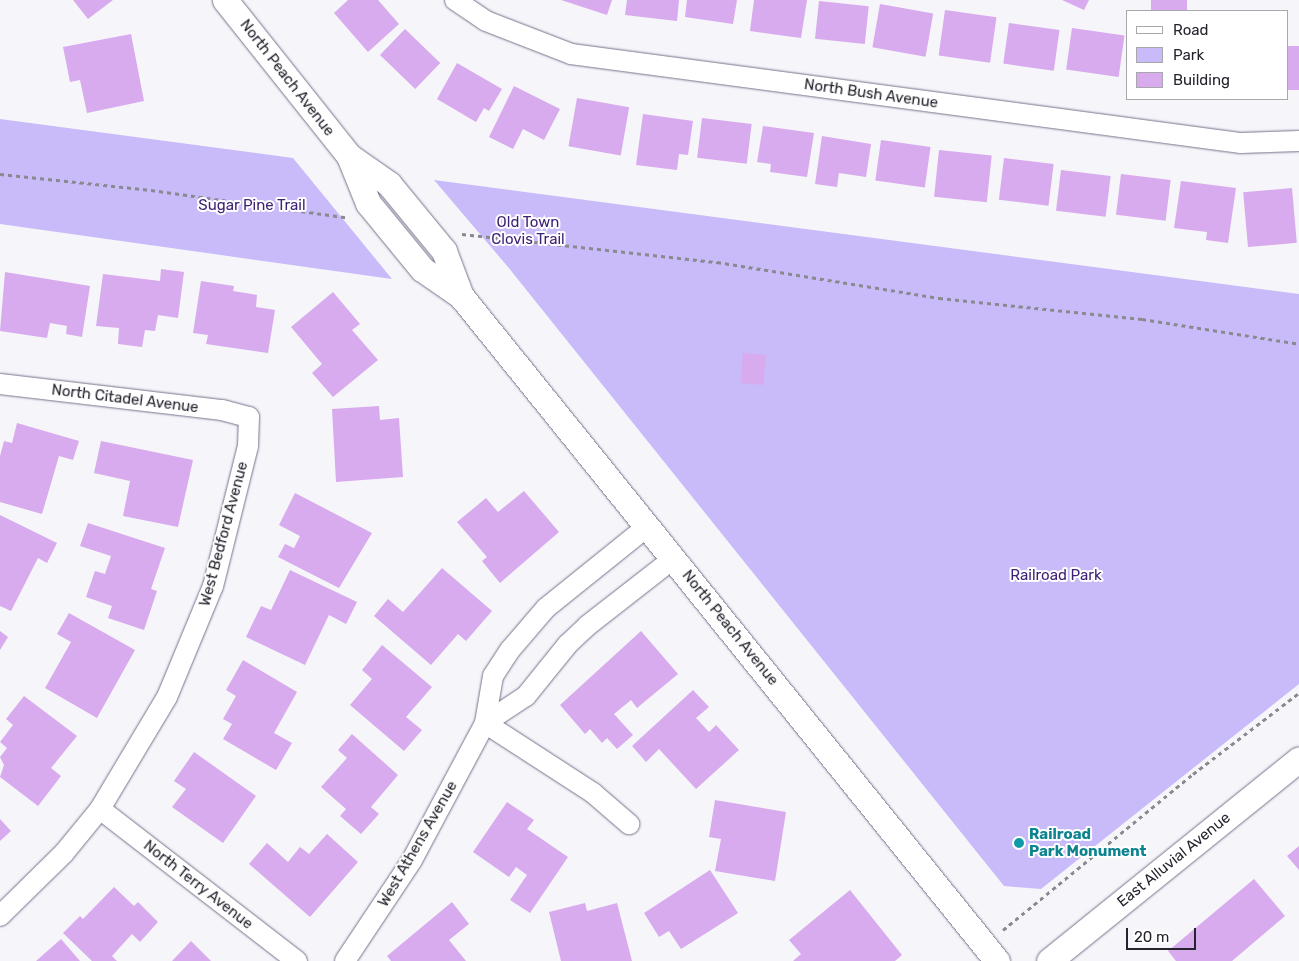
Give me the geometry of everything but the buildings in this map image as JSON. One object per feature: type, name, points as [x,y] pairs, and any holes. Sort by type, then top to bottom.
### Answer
[{"type":"street","name":"North Peach Avenue","points":[[225,0],[349,156],[368,203],[422,269],[462,296],[997,961]]},
{"type":"street","name":"North Bush Avenue","points":[[455,0],[486,21],[570,54],[1240,143],[1299,141]]},
{"type":"street","name":"North Peach Avenue","points":[[349,156],[389,184],[444,251],[462,296]]},
{"type":"street","name":"North Citadel Avenue","points":[[0,384],[222,410],[249,417]]},
{"type":"street","name":"West Bedford Avenue","points":[[0,916],[64,853],[100,809],[153,722],[192,642],[218,567],[248,446],[249,417]]},
{"type":"street","name":"West Athens Avenue","points":[[345,961],[412,860],[485,723],[493,676],[527,628],[546,608],[648,526]]},
{"type":"street","name":"West Athens Avenue","points":[[485,723],[526,696],[587,626],[674,558]]},
{"type":"street","points":[[485,723],[593,793],[629,824]]},
{"type":"street","name":"East Alluvial Avenue","points":[[1049,961],[1299,759]]},
{"type":"street","name":"North Terry Avenue","points":[[100,809],[297,961]]},
{"type":"path","points":[[0,174],[160,191],[386,224]]},
{"type":"path","points":[[425,229],[717,262],[938,298],[1142,319],[1299,344]]},
{"type":"path","points":[[1024,913],[1162,798],[1299,693]]},
{"type":"green space","name":"Sugar Pine Trail","points":[[0,119],[293,158],[392,279],[0,224]]},
{"type":"green space","name":"Railroad Park","points":[[434,180],[1299,294],[1299,684],[1041,889],[1004,886],[508,267]]},
{"type":"place","name":"Railroad Park Monument","points":[[1019,843]]},
{"type":"park label","name":"Old Town Clovis Trail","points":[[528,230]]}]
